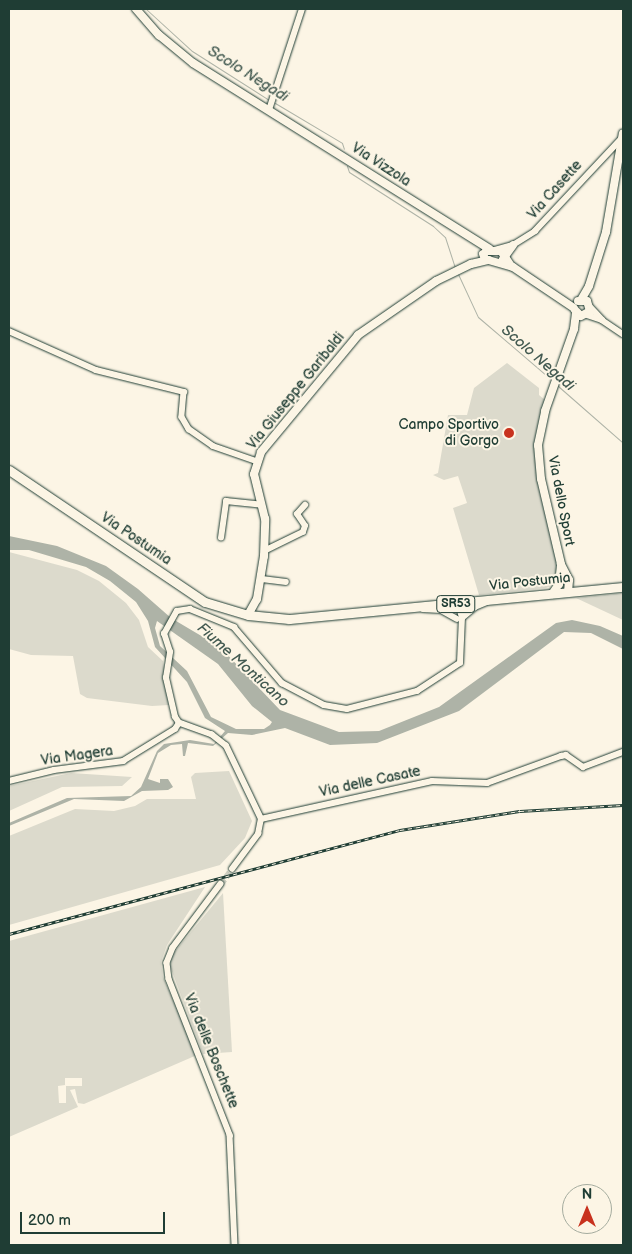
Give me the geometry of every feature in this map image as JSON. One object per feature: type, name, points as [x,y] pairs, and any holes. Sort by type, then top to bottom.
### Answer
[{"type":"main road","name":"Via Postumia","points":[[9,470],[205,602],[253,616],[289,619],[623,587]]},
{"type":"street","name":"Via Vizzola","points":[[136,9],[159,34],[193,63],[270,108],[487,251]]},
{"type":"street","points":[[270,108],[302,9]]},
{"type":"street","name":"Via Casette","points":[[487,251],[513,245],[535,231],[623,135]]},
{"type":"street","name":"Via dello Sport","points":[[569,580],[561,564],[538,460],[540,430],[589,286],[614,197],[623,135]]},
{"type":"street","points":[[502,260],[513,245]]},
{"type":"street","points":[[487,251],[489,260],[502,260]]},
{"type":"street","points":[[487,251],[623,334]]},
{"type":"street","points":[[471,264],[487,251]]},
{"type":"street","name":"Via Giuseppe Garibaldi","points":[[253,616],[262,579],[264,551],[262,505],[254,474],[256,461],[358,335],[450,273],[471,264],[489,260]]},
{"type":"street","points":[[9,331],[96,370],[184,392],[182,418],[189,429],[213,446],[256,461]]},
{"type":"street","points":[[221,538],[226,501],[262,505]]},
{"type":"street","points":[[264,551],[303,532],[305,526],[297,514],[305,505]]},
{"type":"street","points":[[552,594],[560,576],[561,564]]},
{"type":"street","points":[[560,576],[567,592]]},
{"type":"street","points":[[262,579],[286,582]]},
{"type":"street","points":[[567,592],[569,580],[586,591]]},
{"type":"street","points":[[460,620],[474,607],[491,600]]},
{"type":"street","points":[[175,727],[175,717],[166,678],[167,661],[170,652],[165,630],[176,612],[190,609],[234,627],[282,683],[301,695],[341,709],[418,691],[444,675],[462,658],[458,603]]},
{"type":"street","points":[[416,607],[441,610],[460,620]]},
{"type":"street","points":[[175,717],[175,727]]},
{"type":"street","points":[[175,727],[187,726],[220,740],[232,753],[261,819],[258,834],[232,869]]},
{"type":"street","name":"Via Magera","points":[[9,781],[54,770],[123,761],[175,727]]},
{"type":"street","name":"Via delle Casate","points":[[261,819],[432,781],[487,783],[566,755],[583,767],[623,752]]},
{"type":"street","name":"Via delle Boschette","points":[[220,884],[173,948],[167,963],[169,979],[230,1135],[234,1245]]},
{"type":"shaded area","points":[[507,363],[539,388],[539,395],[545,400],[537,433],[558,571],[553,585],[546,588],[479,595],[453,508],[467,503],[458,476],[444,480],[433,475],[438,473],[448,415],[467,415],[474,388]]},
{"type":"shaded area","points":[[9,536],[57,546],[106,566],[138,589],[171,618],[220,647],[280,710],[339,732],[379,731],[439,707],[556,623],[572,620],[600,626],[623,636],[623,649],[591,633],[564,632],[459,711],[377,743],[330,745],[285,728],[252,735],[228,733],[213,746],[188,743],[185,756],[183,756],[182,744],[171,745],[158,753],[148,779],[160,783],[160,779],[168,779],[173,787],[168,790],[142,791],[124,801],[74,799],[9,826],[9,823],[67,798],[131,796],[141,787],[157,751],[164,744],[190,740],[214,744],[225,731],[205,718],[187,682],[155,647],[148,621],[136,602],[110,581],[86,567],[29,550],[9,550]],"holes":[[[157,621],[218,664],[252,706],[272,722],[270,725],[264,729],[236,729],[211,717],[187,671],[160,646],[155,628]]]},
{"type":"shaded area","points":[[9,552],[77,570],[99,581],[126,603],[139,620],[148,647],[163,661],[169,705],[152,706],[87,698],[80,694],[73,656],[31,655],[9,649]]},
{"type":"shaded area","points":[[623,593],[623,620],[576,598]]},
{"type":"shaded area","points":[[229,771],[252,821],[245,838],[220,865],[9,925],[9,836],[75,809],[114,811],[135,806],[147,799],[196,799],[191,777],[195,773]]},
{"type":"shaded area","points":[[71,773],[132,777],[122,786],[62,787],[9,811],[9,786]]},
{"type":"shaded area","points":[[205,887],[167,945],[161,962],[163,977],[197,1055],[84,1104],[78,1103],[75,1089],[70,1090],[78,1107],[9,1137],[9,941]],"holes":[[[65,1078],[82,1078],[82,1086],[66,1086],[66,1103],[59,1103],[58,1086],[65,1085]]]},
{"type":"shaded area","points":[[223,893],[232,1052],[203,1054],[170,966],[172,955]]},
{"type":"waterway","name":"Scolo Negadi","points":[[146,9],[192,51],[269,100]]},
{"type":"waterway","name":"Scolo Negadi","points":[[275,103],[342,143],[344,149]]},
{"type":"waterway","name":"Scolo Negadi","points":[[347,166],[349,172],[433,226],[445,237],[455,268]]},
{"type":"waterway","name":"Scolo Negadi","points":[[458,274],[478,317],[553,381]]},
{"type":"waterway","name":"Scolo Negadi","points":[[558,386],[623,443]]},
{"type":"tunnel","points":[[221,884],[232,869]]},
{"type":"railway","points":[[9,934],[400,830],[520,811],[623,805]]},
{"type":"place","name":"Campo Sportivo di Gorgo","points":[[509,433]]},
{"type":"water label","name":"Fiume Monticano","points":[[243,665]]}]
